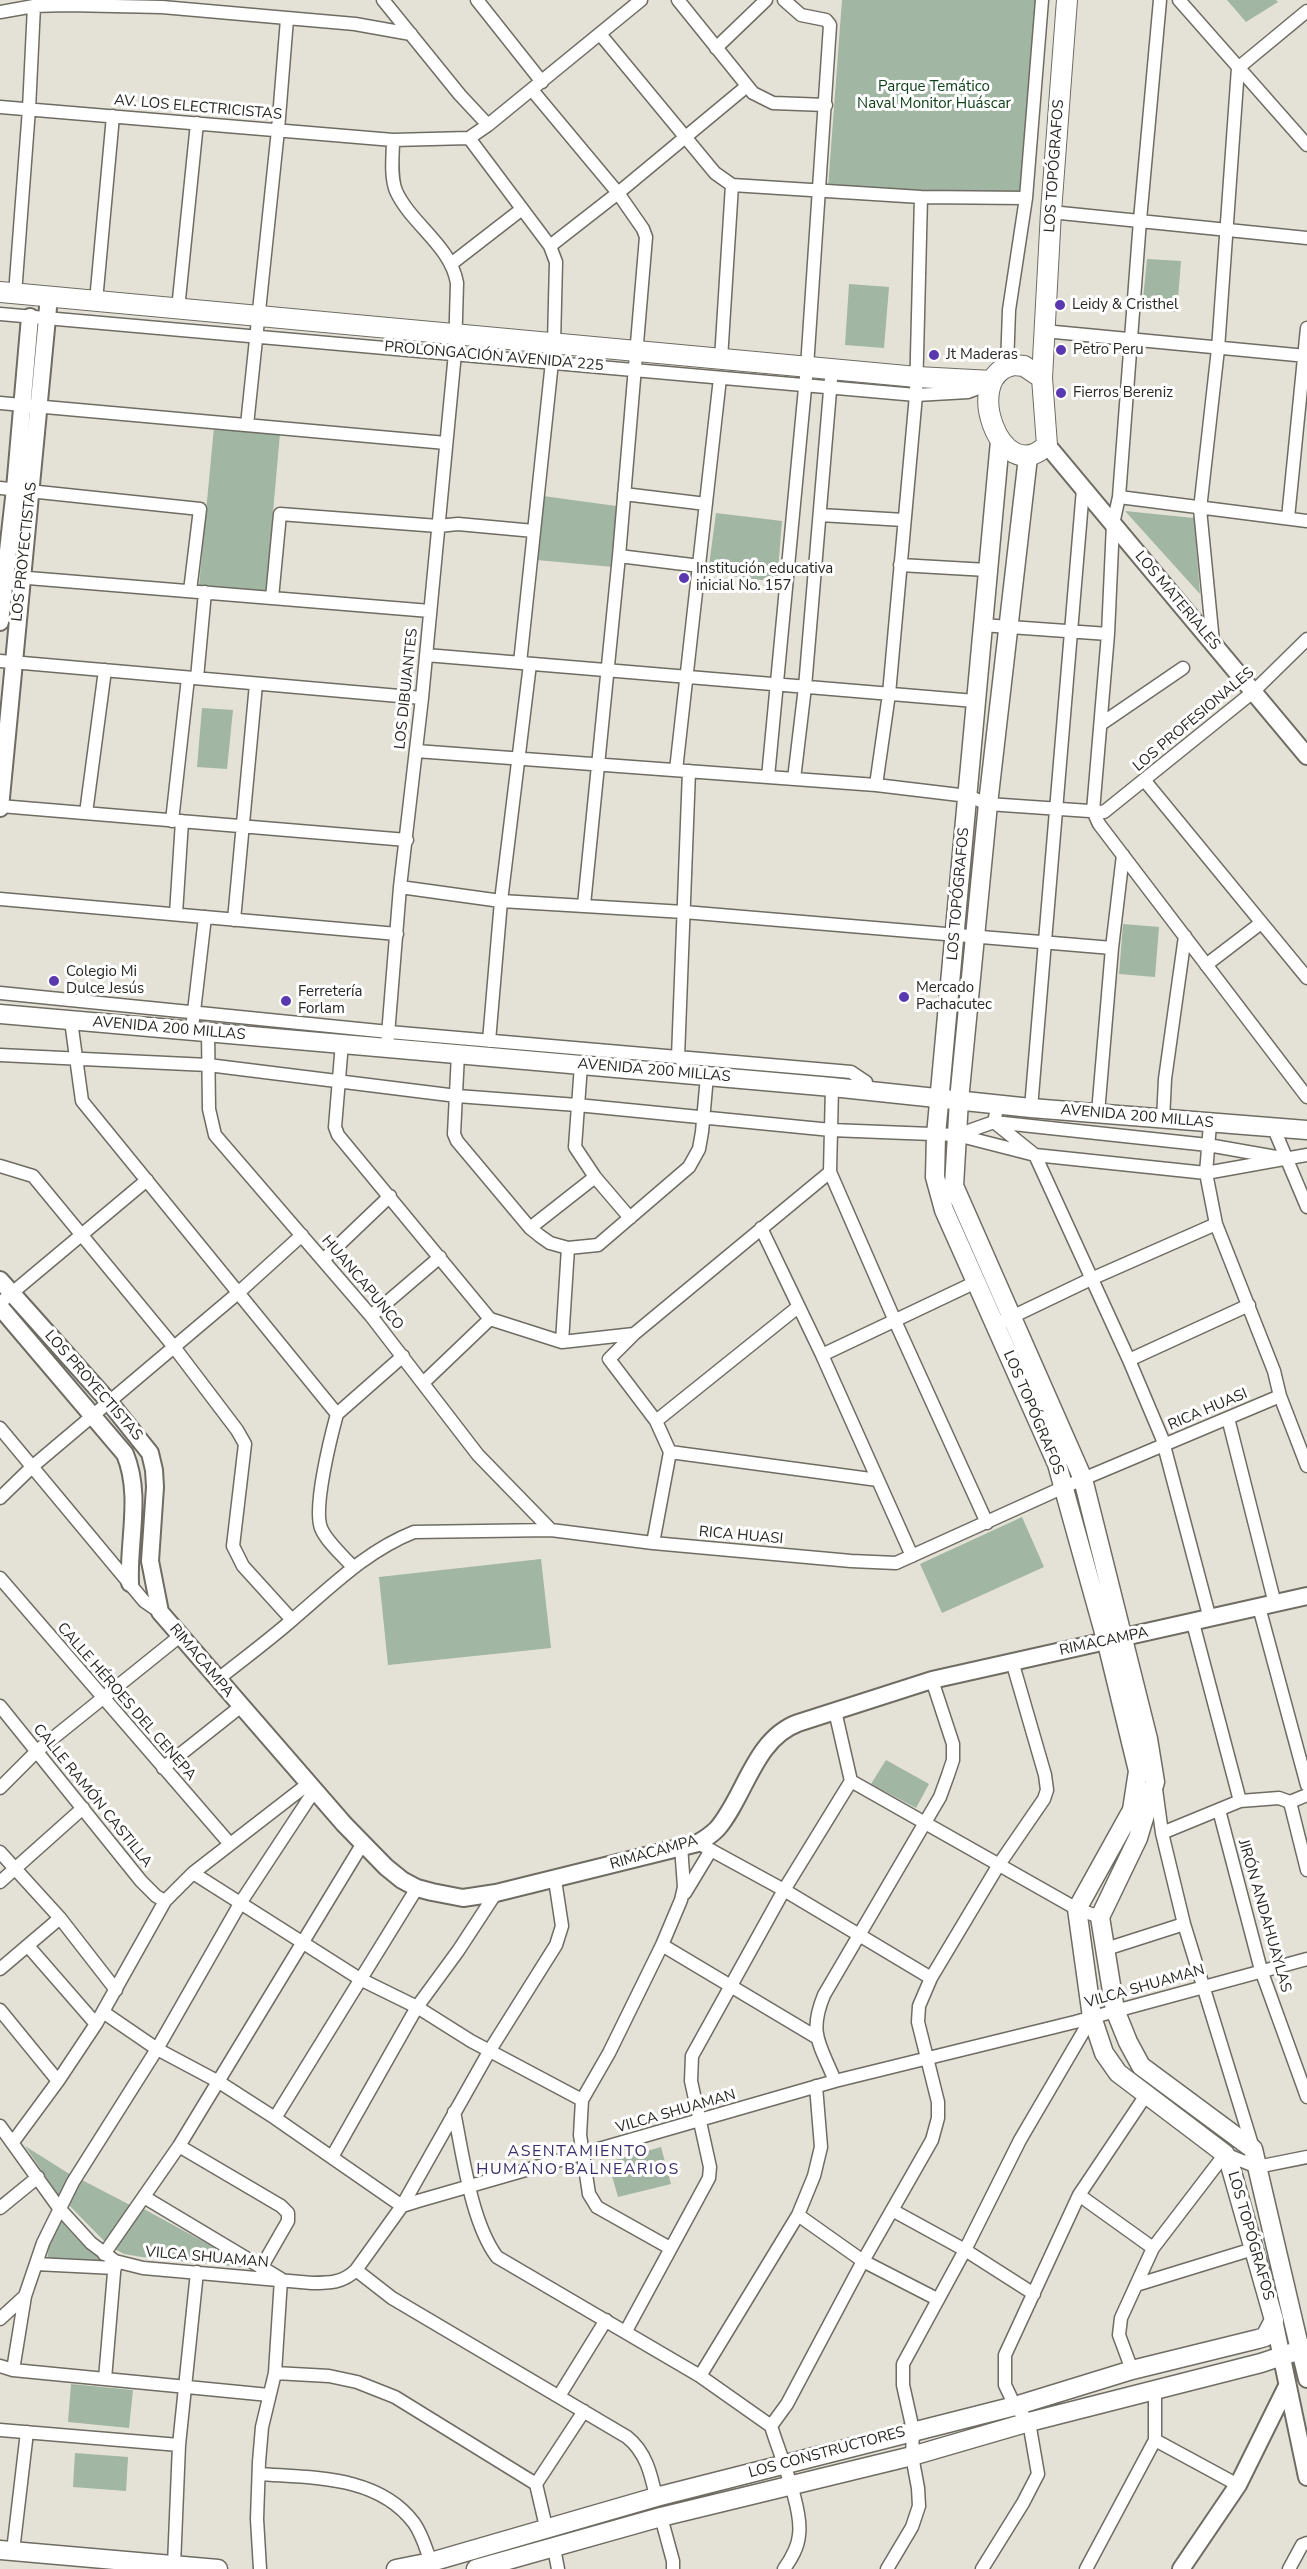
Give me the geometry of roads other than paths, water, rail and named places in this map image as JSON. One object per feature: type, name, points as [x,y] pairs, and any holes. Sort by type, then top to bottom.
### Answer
[{"type":"main road","name":"LOS TOPÓGRAFOS","points":[[1042,378],[1051,212],[1067,0]]},
{"type":"main road","name":"PROLONGACIÓN AVENIDA 225","points":[[8,293],[258,316],[455,344],[554,343],[635,360],[916,386],[988,380]]},
{"type":"main road","points":[[1010,366],[1024,366],[1042,378],[1047,445],[1039,453],[1028,457],[1009,450],[1000,441],[992,423],[988,380],[997,372],[1027,356],[1044,331]]},
{"type":"main road","name":"LOS TOPÓGRAFOS","points":[[1000,441],[955,935],[950,1099],[957,1135],[954,1186],[1057,1464],[1149,1739],[1155,1782],[1138,1838],[1100,1917]]},
{"type":"main road","name":"LOS TOPÓGRAFOS","points":[[1028,457],[975,936],[950,1099],[936,1135],[935,1177],[937,1191],[976,1282],[1003,1321],[1083,1479],[1115,1640],[1138,1771],[1135,1797],[1128,1817],[1077,1909],[1092,2017],[1104,2053],[1118,2073],[1225,2154],[1274,2320],[1265,2337],[1258,2339]]},
{"type":"main road","name":"AVENIDA 200 MILLAS","points":[[0,1014],[71,1021],[198,1025],[342,1043],[388,1040],[458,1054],[832,1086],[1163,1120],[1307,1130]]},
{"type":"main road","points":[[1100,1917],[1115,2010],[1141,2066],[1255,2158]]},
{"type":"main road","name":"LOS TOPÓGRAFOS","points":[[1255,2158],[1303,2349]]},
{"type":"main road","name":"LOS CONSTRUCTORES","points":[[396,2569],[431,2562],[656,2497],[1015,2406],[1132,2370],[1258,2339]]},
{"type":"main road","name":"LOS CONSTRUCTORES","points":[[476,2569],[661,2517],[912,2456],[1029,2422],[1155,2391],[1303,2349]]},
{"type":"main road","points":[[7,2550],[218,2569]]},
{"type":"street","points":[[477,0],[537,86],[644,228],[646,237],[619,556],[584,905]]},
{"type":"street","points":[[489,1041],[501,902],[519,759],[534,531],[554,343],[556,262],[550,246],[469,138],[642,0]]},
{"type":"street","points":[[678,0],[753,93],[773,103],[826,105]]},
{"type":"street","points":[[716,48],[766,0]]},
{"type":"street","points":[[768,777],[806,376],[830,25],[826,20],[801,15],[784,0]]},
{"type":"street","points":[[1010,366],[1009,310],[1026,198],[1042,0]]},
{"type":"street","points":[[1160,0],[1140,220],[1119,497],[1113,524],[1108,634],[1093,812],[1099,824],[1307,1097]]},
{"type":"street","points":[[1179,0],[1307,145]]},
{"type":"street","points":[[388,2],[460,95],[488,125]]},
{"type":"street","points":[[8,7],[158,4],[287,19],[355,24],[411,34]]},
{"type":"street","points":[[8,293],[29,109],[34,6]]},
{"type":"street","points":[[1213,642],[1200,508],[1218,349],[1238,68],[1306,13]]},
{"type":"street","points":[[247,425],[278,130],[287,19]]},
{"type":"street","points":[[600,34],[715,173],[732,184],[921,196],[1026,198]]},
{"type":"street","points":[[550,246],[747,86]]},
{"type":"street","name":"AV. LOS ELECTRICISTAS","points":[[0,107],[393,140],[469,138]]},
{"type":"street","points":[[96,301],[113,116]]},
{"type":"street","points":[[178,309],[197,123]]},
{"type":"street","points":[[393,140],[393,178],[396,190],[414,220],[451,264],[522,209]]},
{"type":"street","points":[[678,1057],[684,912],[682,771],[688,677],[721,368],[732,184]]},
{"type":"street","points":[[876,785],[889,694],[916,386],[921,196]]},
{"type":"street","points":[[1051,212],[1307,238]]},
{"type":"street","name":"LOS DIBUJANTES","points":[[388,1040],[400,887],[422,698],[455,344],[457,282],[451,264]]},
{"type":"street","name":"LOS PROYECTISTAS","points":[[0,807],[7,662],[22,577],[15,489],[40,406],[49,297]]},
{"type":"street","name":"PROLONGACIÓN AVENIDA 225","points":[[0,314],[256,338],[455,344],[551,363],[635,360]]},
{"type":"street","points":[[0,622],[2,575],[15,489],[30,317]]},
{"type":"street","points":[[1288,518],[1307,328]]},
{"type":"street","points":[[1044,331],[1306,356]]},
{"type":"street","points":[[794,779],[805,687],[831,378]]},
{"type":"street","points":[[0,403],[446,443]]},
{"type":"street","name":"LOS MATERIALES","points":[[1047,445],[1307,756]]},
{"type":"street","points":[[15,489],[200,509],[190,591]]},
{"type":"street","points":[[1031,1108],[1083,489]]},
{"type":"street","points":[[624,494],[706,504]]},
{"type":"street","points":[[1119,497],[1307,521]]},
{"type":"street","points":[[272,598],[280,514],[438,526],[458,524],[534,531]]},
{"type":"street","points":[[820,514],[904,520]]},
{"type":"street","points":[[619,556],[700,566]]},
{"type":"street","points":[[900,565],[987,570]]},
{"type":"street","points":[[2,575],[430,612]]},
{"type":"street","points":[[176,914],[177,821],[205,592]]},
{"type":"street","points":[[982,625],[1108,634]]},
{"type":"street","name":"LOS PROFESIONALES","points":[[1093,812],[1108,811],[1253,692],[1307,639]]},
{"type":"street","points":[[426,655],[975,701]]},
{"type":"street","points":[[7,662],[422,698]]},
{"type":"street","points":[[1101,724],[1183,668]]},
{"type":"street","points":[[86,813],[105,670]]},
{"type":"street","points":[[234,920],[256,684]]},
{"type":"street","points":[[416,751],[876,785],[968,796],[988,804],[1093,812]]},
{"type":"street","points":[[1145,781],[1307,978]]},
{"type":"street","points":[[0,807],[407,840]]},
{"type":"street","points":[[1098,1113],[1112,948],[1123,855]]},
{"type":"street","points":[[400,887],[501,902],[684,912],[1112,948]]},
{"type":"street","points":[[0,899],[397,934]]},
{"type":"street","name":"HUANCAPUNCO","points":[[205,917],[198,1025],[208,1065],[209,1110],[215,1135],[371,1316],[478,1455],[551,1530]]},
{"type":"street","points":[[1206,965],[1261,923]]},
{"type":"street","points":[[1163,1120],[1165,1079],[1185,936]]},
{"type":"street","points":[[0,993],[198,1025],[388,1040],[489,1041],[851,1072],[866,1082],[866,1091]]},
{"type":"street","points":[[71,1021],[82,1101],[337,1414]]},
{"type":"street","points":[[342,1043],[334,1128],[490,1319],[562,1342],[634,1334]]},
{"type":"street","points":[[458,1054],[454,1134],[457,1141],[530,1228],[550,1243],[568,1248],[598,1245],[689,1167],[699,1149],[704,1118],[706,1076],[678,1057]]},
{"type":"street","points":[[0,1055],[208,1065],[337,1083],[457,1096],[578,1105],[831,1130],[957,1135],[1035,1155],[1206,1173],[1307,1155]]},
{"type":"street","points":[[581,1065],[575,1147],[595,1177],[630,1218]]},
{"type":"street","points":[[832,1086],[830,1172],[987,1523]]},
{"type":"street","points":[[994,1122],[998,1104]]},
{"type":"street","points":[[994,1122],[1035,1155],[1129,1360],[1164,1444],[1210,1619]]},
{"type":"street","points":[[957,1135],[994,1122],[1208,1145],[1286,1158]]},
{"type":"street","points":[[1210,1124],[1206,1173],[1216,1224],[1274,1371],[1280,1396],[1307,1466]]},
{"type":"street","points":[[1274,1129],[1307,1207]]},
{"type":"street","points":[[0,1166],[33,1176],[174,1347],[237,1430],[244,1444],[233,1546],[243,1566],[292,1620]]},
{"type":"street","points":[[653,1543],[670,1452],[656,1421],[609,1359],[634,1334],[830,1172]]},
{"type":"street","points":[[530,1228],[595,1177]]},
{"type":"street","points":[[130,1583],[132,1472],[125,1454],[93,1417],[3,1296],[147,1180]]},
{"type":"street","points":[[324,1259],[390,1197]]},
{"type":"street","points":[[1003,1321],[1216,1224]]},
{"type":"street","points":[[761,1228],[822,1355],[912,1556]]},
{"type":"street","points":[[0,1498],[33,1466],[110,1404],[302,1235]]},
{"type":"street","points":[[562,1342],[568,1248]]},
{"type":"street","points":[[371,1316],[440,1257]]},
{"type":"street","points":[[822,1355],[976,1282]]},
{"type":"street","name":"LOS PROYECTISTAS","points":[[3,1296],[110,1404],[150,1453],[154,1470],[150,1561],[160,1612]]},
{"type":"street","points":[[1129,1360],[1249,1305]]},
{"type":"street","points":[[656,1421],[798,1306]]},
{"type":"street","points":[[423,1383],[490,1319]]},
{"type":"street","points":[[353,1567],[320,1527],[320,1501],[326,1458],[337,1414],[403,1356]]},
{"type":"street","name":"RICA HUASI","points":[[217,1680],[353,1567],[394,1540],[414,1532],[551,1530],[653,1543],[851,1562],[896,1563],[1064,1487],[1280,1396]]},
{"type":"street","points":[[1228,1418],[1307,1785]]},
{"type":"street","points":[[0,1428],[144,1601],[160,1612]]},
{"type":"street","points":[[670,1452],[878,1480]]},
{"type":"street","name":"CALLE HÉROES DEL CENEPA","points":[[0,1578],[230,1844]]},
{"type":"street","name":"RIMACAMPA","points":[[160,1612],[240,1707],[386,1867],[417,1888],[463,1898],[555,1880],[681,1846],[705,1846],[754,1768],[778,1735],[788,1727],[932,1680],[1307,1596]]},
{"type":"street","points":[[1193,1623],[1240,1801]]},
{"type":"street","points":[[0,1788],[37,1751],[180,1636]]},
{"type":"street","points":[[771,2426],[787,2404],[936,2129],[938,2102],[918,2022],[919,2006],[932,1978],[998,1866],[1044,1800],[1047,1790],[1045,1775],[1012,1661]]},
{"type":"street","points":[[835,2081],[816,2037],[817,2011],[824,1995],[940,1797],[953,1760],[953,1744],[932,1680]]},
{"type":"street","name":"CALLE RAMÓN CASTILLA","points":[[0,1706],[141,1881],[156,1896],[165,1901]]},
{"type":"street","points":[[163,1768],[240,1707]]},
{"type":"street","points":[[626,2331],[709,2178],[710,2167],[691,2081],[692,2056],[784,1890],[851,1780],[835,1711]]},
{"type":"street","points":[[851,1780],[926,1821],[998,1866],[1077,1909],[1100,1917]]},
{"type":"street","points":[[1155,1782],[1161,1833],[1184,1924],[1255,2158]]},
{"type":"street","points":[[14,2142],[96,2024],[165,1901],[193,1873],[230,1844],[311,1787]]},
{"type":"street","points":[[13,2370],[25,2296],[59,2208],[157,2049],[241,1902],[311,1787]]},
{"type":"street","points":[[1161,1833],[1240,1801],[1279,1798],[1290,1802],[1307,1795]]},
{"type":"street","points":[[1290,1802],[1307,1870]]},
{"type":"street","points":[[0,1882],[82,1808]]},
{"type":"street","name":"JIRÓN ANDAHUAYLAS","points":[[1219,1810],[1261,1970],[1304,2081],[1307,2097]]},
{"type":"street","points":[[104,2254],[219,2082],[363,1844]]},
{"type":"street","points":[[681,1846],[684,1887],[681,1900]]},
{"type":"street","points":[[670,2248],[597,2207],[589,2194],[580,2135],[582,2100],[609,2053],[663,1946],[705,1846],[932,1978]]},
{"type":"street","points":[[0,1852],[60,1918],[116,1990]]},
{"type":"street","points":[[193,1873],[360,1979],[417,2007],[582,2100]]},
{"type":"street","points":[[103,2012],[157,2049],[219,2082],[275,2118],[402,2206],[490,2050],[560,1936],[562,1926],[555,1880]]},
{"type":"street","points":[[275,2118],[417,1888]]},
{"type":"street","points":[[332,2157],[417,2007],[458,1952],[496,1893]]},
{"type":"street","points":[[0,1969],[60,1918]]},
{"type":"street","points":[[1106,1949],[1184,1924]]},
{"type":"street","points":[[663,1946],[816,2037]]},
{"type":"street","points":[[28,1947],[96,2024]]},
{"type":"street","name":"VILCA SHUAMAN","points":[[0,2126],[14,2142],[59,2208],[115,2265],[312,2283],[335,2283],[356,2270],[402,2206],[816,2086],[1092,2017],[1307,1959]]},
{"type":"street","points":[[0,2010],[58,2081]]},
{"type":"street","points":[[886,2569],[912,2527],[919,2506],[912,2456],[913,2430],[903,2385],[903,2364],[965,2250],[1020,2140],[1092,2017]]},
{"type":"street","points":[[700,2376],[798,2215],[814,2176],[821,2147],[816,2086]]},
{"type":"street","points":[[982,2569],[1038,2474],[1029,2422],[1015,2406],[1005,2385],[1005,2355],[1079,2195],[1146,2095]]},
{"type":"street","points":[[454,2112],[468,2187],[490,2247],[497,2257],[700,2376],[771,2426],[798,2516],[799,2537],[784,2569]]},
{"type":"street","points":[[178,2146],[281,2206],[288,2213],[288,2221],[261,2268]]},
{"type":"street","points":[[1132,2370],[1119,2335],[1121,2318],[1153,2248],[1225,2154],[1255,2158],[1307,2157]]},
{"type":"street","points":[[0,2208],[38,2177]]},
{"type":"street","points":[[1079,2195],[1153,2248]]},
{"type":"street","points":[[144,2197],[281,2279],[275,2373],[262,2427],[257,2519],[260,2569]]},
{"type":"street","points":[[892,2210],[965,2250],[1034,2294]]},
{"type":"street","points":[[798,2215],[863,2261],[937,2300]]},
{"type":"street","points":[[1136,2285],[1253,2249]]},
{"type":"street","points":[[36,2264],[115,2265],[105,2379]]},
{"type":"street","points":[[356,2270],[392,2298],[559,2396],[637,2445],[648,2466],[656,2497]]},
{"type":"street","points":[[174,2565],[179,2445],[197,2272]]},
{"type":"street","points":[[0,2319],[25,2296]]},
{"type":"street","points":[[559,2396],[606,2320]]},
{"type":"street","points":[[1274,2320],[1287,2386],[1304,2450],[1307,2477]]},
{"type":"street","points":[[1303,2349],[1307,2379]]},
{"type":"street","points":[[0,2366],[13,2370],[269,2395]]},
{"type":"street","points":[[275,2373],[338,2378],[357,2382],[394,2397],[536,2484],[546,2527]]},
{"type":"street","points":[[1181,2569],[1238,2485],[1287,2386]]},
{"type":"street","points":[[1086,2569],[1155,2440],[1155,2391]]},
{"type":"street","points":[[536,2484],[584,2411]]},
{"type":"street","points":[[0,2430],[179,2445]]},
{"type":"street","points":[[7,2550],[27,2432]]},
{"type":"street","points":[[1155,2440],[1238,2485]]},
{"type":"street","points":[[259,2474],[343,2481],[375,2492],[401,2508],[415,2525],[431,2562]]},
{"type":"street","points":[[661,2517],[673,2569]]},
{"type":"street","points":[[1289,2569],[1302,2545],[1307,2542]]},
{"type":"street","points":[[554,2548],[558,2569]]},
{"type":"place","name":"Leidy & Cristhel","points":[[1060,305]]},
{"type":"place","name":"Petro Peru","points":[[1061,350]]},
{"type":"place","name":"Jt Maderas","points":[[934,355]]},
{"type":"place","name":"Fierros Bereniz","points":[[1061,393]]},
{"type":"place","name":"Institución educativa inicial No. 157","points":[[684,578]]},
{"type":"place","name":"Colegio Mi Dulce Jesús","points":[[54,981]]},
{"type":"place","name":"Mercado Pachacutec","points":[[904,997]]},
{"type":"place","name":"Ferretería Forlam","points":[[286,1001]]},
{"type":"district","name":"ASENTAMIENTO HUMANO BALNEARIOS","points":[[578,2161]]},
{"type":"park label","name":"Parque Temático Naval Monitor Huáscar","points":[[934,96]]}]
